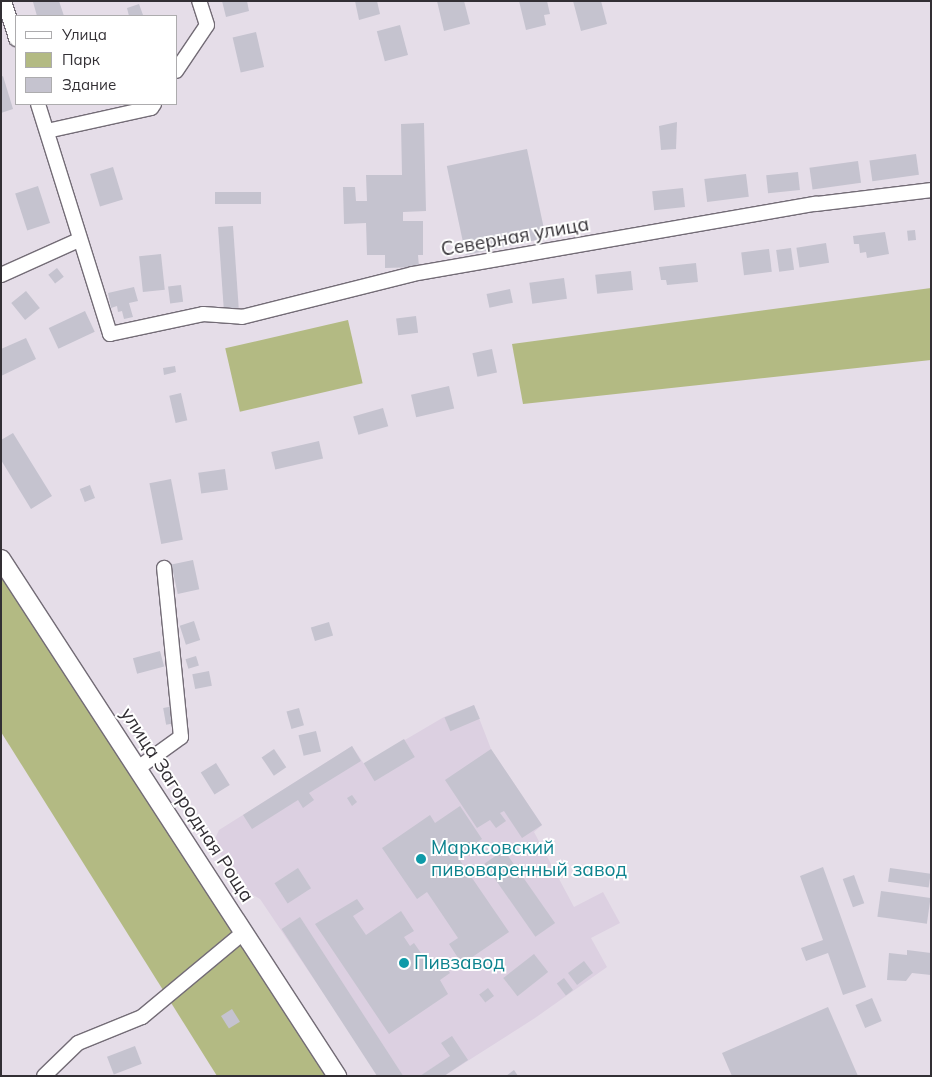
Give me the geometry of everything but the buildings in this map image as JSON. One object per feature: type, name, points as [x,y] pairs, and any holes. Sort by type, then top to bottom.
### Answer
[{"type":"street","points":[[4,1],[15,36]]},
{"type":"street","points":[[178,67],[207,25],[199,1]]},
{"type":"street","points":[[1,275],[79,240],[38,105]]},
{"type":"street","points":[[47,131],[151,108],[153,105]]},
{"type":"street","name":"Северная улица","points":[[79,240],[110,334],[203,314],[242,317],[413,274],[816,204],[931,190]]},
{"type":"street","name":"улица Загородная Роща","points":[[1,559],[337,1076]]},
{"type":"street","points":[[138,768],[181,737],[164,568]]},
{"type":"street","points":[[44,1076],[78,1043],[142,1016],[244,932]]},
{"type":"shaded area","points":[[474,705],[491,749],[542,825],[534,832],[574,907],[603,892],[620,923],[591,938],[607,967],[535,1018],[444,1076],[379,1076],[260,899],[243,889],[213,843],[219,830],[352,746],[364,764],[444,717]]},
{"type":"green space","points":[[931,288],[931,360],[523,404],[512,344]]},
{"type":"green space","points":[[348,320],[363,383],[240,412],[225,348]]},
{"type":"green space","points":[[1,568],[337,1076],[217,1076],[1,732]]},
{"type":"place","name":"Марксовский пивоваренный завод","points":[[421,859]]},
{"type":"place","name":"Пивзавод","points":[[404,963]]}]
